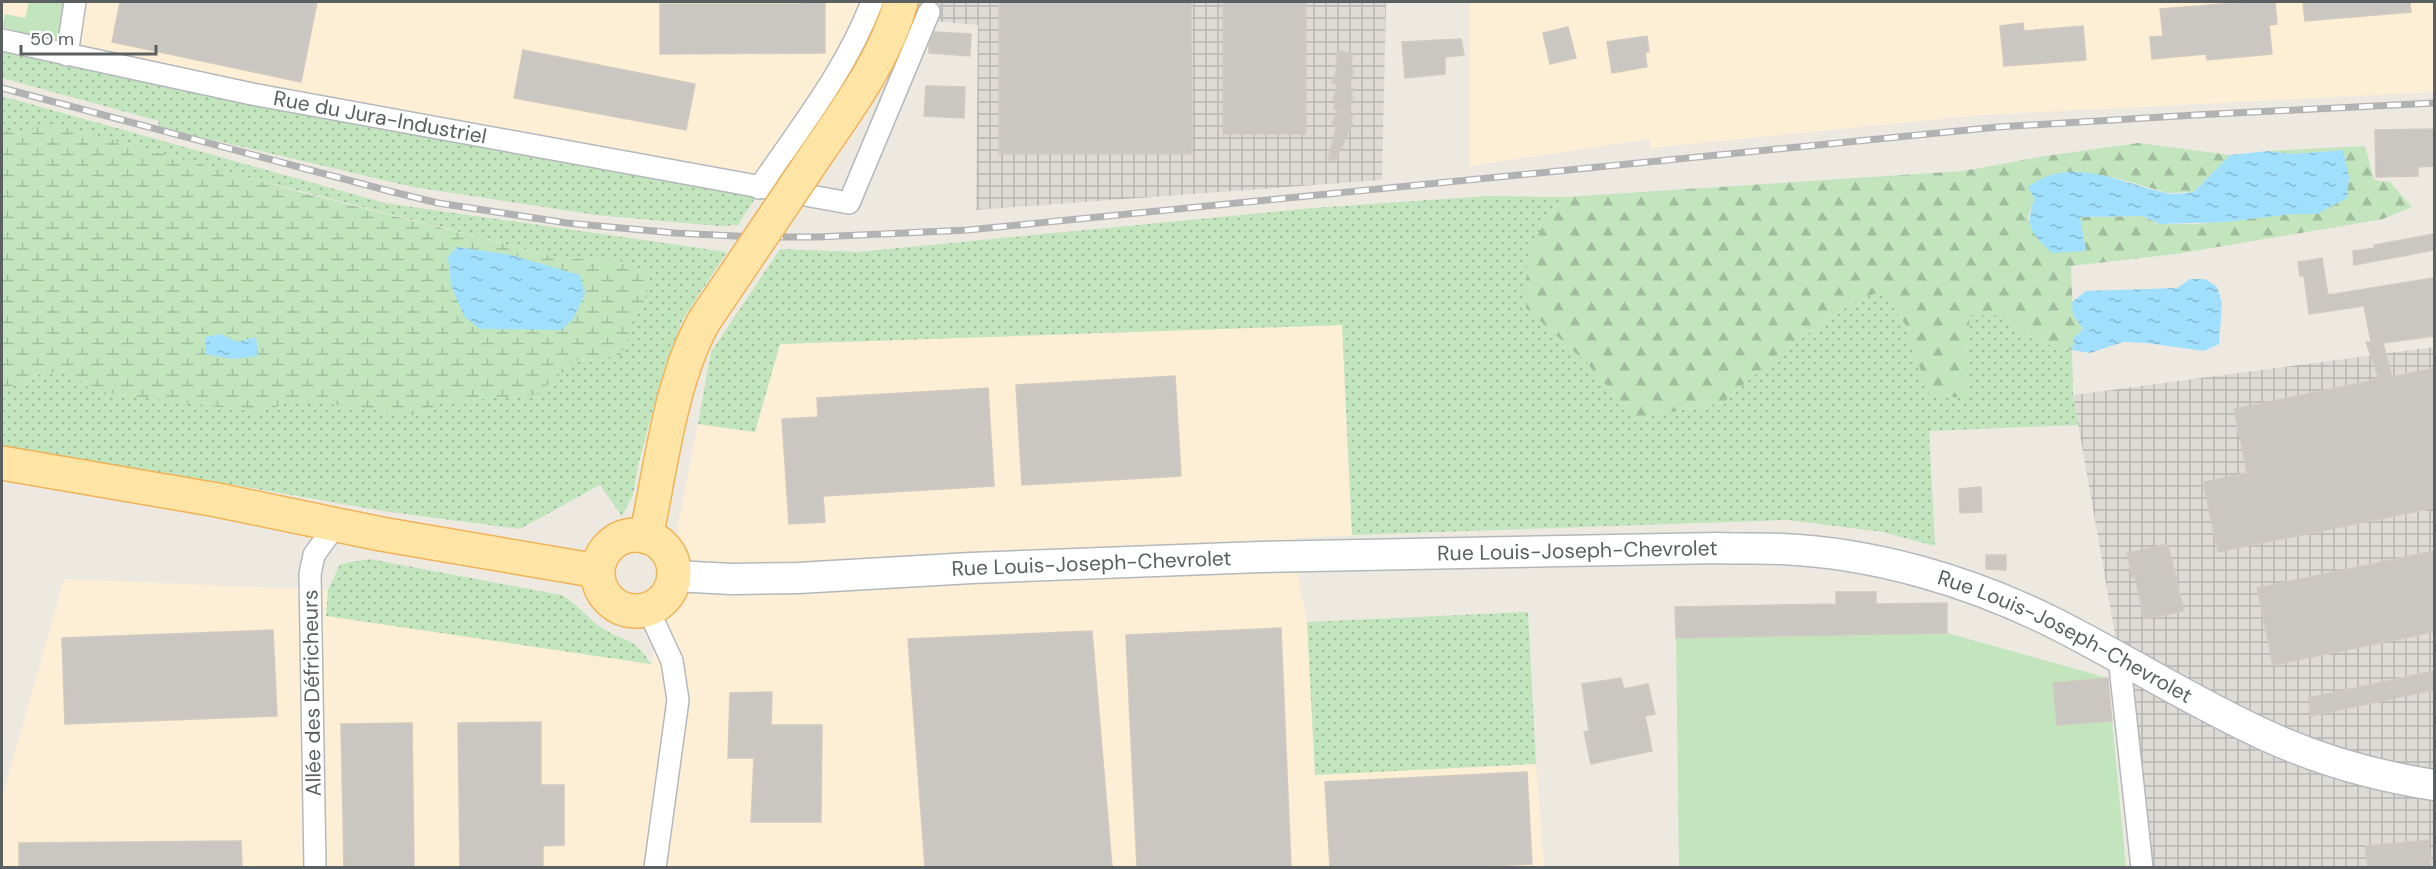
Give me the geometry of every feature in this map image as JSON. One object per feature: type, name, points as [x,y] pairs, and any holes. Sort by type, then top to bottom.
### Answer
[{"type":"main road","points":[[646,537],[676,394],[692,345],[704,321],[867,78],[890,33],[915,7]]},
{"type":"main road","points":[[2,463],[217,500],[335,526],[598,571]]},
{"type":"main road","points":[[635,535],[646,537],[654,540],[667,551],[674,567],[669,593],[656,606],[648,609],[638,611],[617,606],[603,591],[598,571],[600,560],[614,542],[635,535]]},
{"type":"main road","name":"Rue Louis-Joseph-Chevrolet","points":[[674,576],[732,579],[798,578],[971,568],[1260,557],[1783,549],[1867,560],[1951,581],[1994,596],[2047,619],[2265,736],[2350,767],[2434,785]]},
{"type":"street","points":[[67,55],[75,2]]},
{"type":"street","points":[[759,188],[834,78],[855,41],[872,2]]},
{"type":"street","name":"Rue du Jura-Industriel","points":[[2,40],[252,94],[849,203],[915,7]]},
{"type":"street","name":"Allée des Défricheurs","points":[[315,867],[310,574],[314,555],[335,526]]},
{"type":"street","points":[[648,609],[672,661],[678,700],[655,867]]},
{"type":"street","points":[[2119,657],[2142,867]]},
{"type":"shaded area","points":[[2,2],[876,2],[781,163],[764,198],[74,65],[2,48]]},
{"type":"shaded area","points":[[917,2],[1386,2],[1382,180],[976,210],[978,25],[912,19]]},
{"type":"shaded area","points":[[1470,2],[2434,2],[2434,92],[1982,115],[1650,148],[1650,139],[1470,166]]},
{"type":"shaded area","points":[[1342,325],[1352,535],[1295,538],[1297,572],[1307,622],[1315,774],[1536,764],[1544,867],[2,868],[2,798],[64,579],[328,590],[326,615],[651,664],[698,424],[755,432],[780,344]]},
{"type":"shaded area","points":[[2434,347],[2434,867],[2142,867],[2119,657],[2073,395]]},
{"type":"green space","points":[[29,2],[65,2],[61,35],[57,40],[2,27],[5,14],[25,18]]},
{"type":"green space","points":[[2,48],[74,65],[756,197],[738,225],[719,226],[596,215],[413,187],[158,127],[159,121],[2,78]]},
{"type":"green space","points":[[2,96],[385,203],[727,252],[683,319],[663,372],[638,466],[633,495],[622,516],[600,485],[520,529],[383,511],[154,471],[2,448],[2,391],[35,375],[181,354],[419,416],[441,402],[534,395],[578,360],[620,355],[620,261],[559,258],[219,170],[2,161]]},
{"type":"green space","points":[[52,123],[300,192],[559,258],[620,261],[650,272],[648,291],[620,356],[578,360],[535,395],[441,402],[419,416],[300,400],[257,412],[92,391],[68,370],[35,375],[2,391],[2,131],[25,131]]},
{"type":"green space","points":[[2139,143],[2230,155],[2194,192],[2168,193],[2116,178],[2076,171],[2034,199],[2028,219],[2086,251],[2079,217],[2143,216],[2160,224],[2196,224],[2293,214],[2317,214],[2343,150],[2293,154],[2267,151],[2365,146],[2374,180],[2390,182],[2412,207],[2383,219],[2176,254],[2071,266],[2073,315],[2083,329],[2074,338],[2072,350],[2037,342],[2000,315],[1970,315],[1966,356],[1967,399],[1928,393],[1906,326],[1882,290],[1845,308],[1778,354],[1724,402],[1636,419],[1587,363],[1526,308],[1527,257],[1549,214],[1565,197],[1963,171],[2045,156]]},
{"type":"green space","points":[[1487,196],[1565,197],[1549,214],[1587,363],[1636,419],[1724,402],[1778,354],[1845,308],[1882,289],[1906,326],[1929,393],[1966,399],[1966,356],[1970,315],[2000,315],[2037,342],[2072,350],[2073,395],[2079,425],[1929,431],[1935,546],[1883,532],[1787,520],[1352,535],[1342,325],[780,344],[755,432],[698,424],[711,352],[780,249],[857,252],[1313,208]]},
{"type":"green space","points":[[370,559],[561,595],[602,628],[634,644],[651,664],[326,616],[328,590],[340,564]]},
{"type":"green space","points":[[1528,612],[1536,764],[1315,775],[1307,622]]},
{"type":"green space","points":[[1947,633],[2108,678],[2126,867],[1679,867],[1676,638]]},
{"type":"water","points":[[2343,150],[2349,177],[2347,198],[2317,214],[2293,214],[2225,222],[2160,224],[2143,216],[2080,217],[2086,251],[2052,253],[2035,235],[2030,224],[2034,199],[2028,187],[2044,177],[2078,172],[2096,174],[2166,193],[2180,194],[2194,192],[2230,155],[2267,151],[2293,154]]},
{"type":"water","points":[[457,247],[511,255],[580,275],[585,294],[573,319],[561,330],[480,329],[464,316],[451,285],[448,257]]},
{"type":"water","points":[[2190,279],[2205,279],[2217,287],[2222,303],[2219,344],[2204,351],[2123,342],[2090,353],[2072,350],[2074,338],[2083,329],[2073,315],[2072,302],[2086,291],[2177,288]]},
{"type":"water","points":[[221,334],[237,342],[256,337],[258,356],[232,359],[205,354],[206,337]]},
{"type":"building","points":[[120,2],[317,2],[301,82],[112,42]]},
{"type":"building","points":[[801,2],[825,2],[825,53],[660,54],[660,4],[801,4]]},
{"type":"building","points":[[999,2],[1191,2],[1192,154],[999,154]]},
{"type":"building","points":[[1223,2],[1306,2],[1306,134],[1223,134]]},
{"type":"building","points":[[2275,2],[2277,24],[2269,25],[2272,54],[2207,60],[2206,54],[2152,59],[2150,37],[2163,36],[2160,9]]},
{"type":"building","points":[[2303,2],[2410,2],[2411,12],[2305,21]]},
{"type":"building","points":[[2023,23],[2024,31],[2083,26],[2086,60],[2004,66],[2000,26]]},
{"type":"building","points":[[1568,27],[1576,58],[1550,64],[1543,33]]},
{"type":"building","points":[[934,32],[971,34],[970,56],[929,53],[929,44]]},
{"type":"building","points":[[1647,36],[1649,52],[1645,52],[1647,67],[1612,73],[1607,42]]},
{"type":"building","points":[[1461,39],[1464,55],[1445,57],[1445,74],[1405,78],[1402,42]]},
{"type":"building","points":[[523,50],[695,84],[686,130],[514,98]]},
{"type":"building","points":[[1339,50],[1353,55],[1351,61],[1353,73],[1349,87],[1353,89],[1351,98],[1353,98],[1348,113],[1334,109],[1336,101],[1333,100],[1337,85],[1332,83]]},
{"type":"building","points":[[926,86],[965,87],[964,118],[924,116]]},
{"type":"building","points":[[1337,111],[1353,115],[1351,121],[1353,123],[1335,161],[1328,159],[1336,127],[1332,124]]},
{"type":"building","points":[[2434,129],[2434,166],[2418,167],[2418,176],[2376,177],[2375,130]]},
{"type":"building","points":[[2434,234],[2434,250],[2354,265],[2353,251]]},
{"type":"building","points":[[2322,258],[2328,295],[2434,278],[2434,336],[2383,343],[2392,377],[2434,368],[2434,508],[2218,552],[2203,482],[2247,473],[2234,409],[2379,379],[2366,342],[2371,342],[2364,306],[2309,314],[2304,276],[2300,276],[2298,262]]},
{"type":"building","points":[[1175,376],[1181,476],[1022,485],[1016,385]]},
{"type":"building","points":[[988,388],[994,486],[823,496],[825,522],[789,524],[782,419],[818,417],[817,398]]},
{"type":"building","points":[[1981,487],[1982,512],[1960,513],[1959,489]]},
{"type":"building","points":[[2168,544],[2184,611],[2144,619],[2135,576],[2132,577],[2127,553]]},
{"type":"building","points":[[2434,551],[2434,632],[2273,665],[2257,588]]},
{"type":"building","points":[[1986,555],[2006,555],[2006,570],[1986,569]]},
{"type":"building","points":[[1836,592],[1876,592],[1876,604],[1947,603],[1947,633],[1676,638],[1675,607],[1836,604]]},
{"type":"building","points":[[1281,628],[1291,867],[1137,867],[1126,635]]},
{"type":"building","points":[[273,630],[277,716],[65,724],[62,638]]},
{"type":"building","points":[[1092,631],[1112,867],[925,867],[908,639]]},
{"type":"building","points":[[2434,671],[2434,690],[2311,716],[2308,698]]},
{"type":"building","points":[[1621,678],[1624,689],[1648,684],[1655,714],[1645,716],[1652,751],[1591,764],[1584,732],[1589,731],[1582,684]]},
{"type":"building","points":[[2108,678],[2112,721],[2057,725],[2053,683]]},
{"type":"building","points":[[772,692],[771,725],[822,725],[821,822],[751,822],[754,758],[728,758],[730,693]]},
{"type":"building","points":[[541,722],[541,785],[564,785],[564,845],[543,846],[543,867],[460,867],[458,723]]},
{"type":"building","points":[[412,723],[414,867],[344,867],[341,724]]},
{"type":"building","points":[[1527,772],[1532,864],[1462,867],[1330,867],[1325,782]]},
{"type":"building","points":[[2428,840],[2431,867],[2368,867],[2365,846]]},
{"type":"building","points":[[241,841],[242,867],[19,867],[19,843]]},
{"type":"railway","points":[[2,88],[438,203],[567,223],[675,233],[755,237],[817,237],[968,230],[1998,127],[2434,103]]}]
